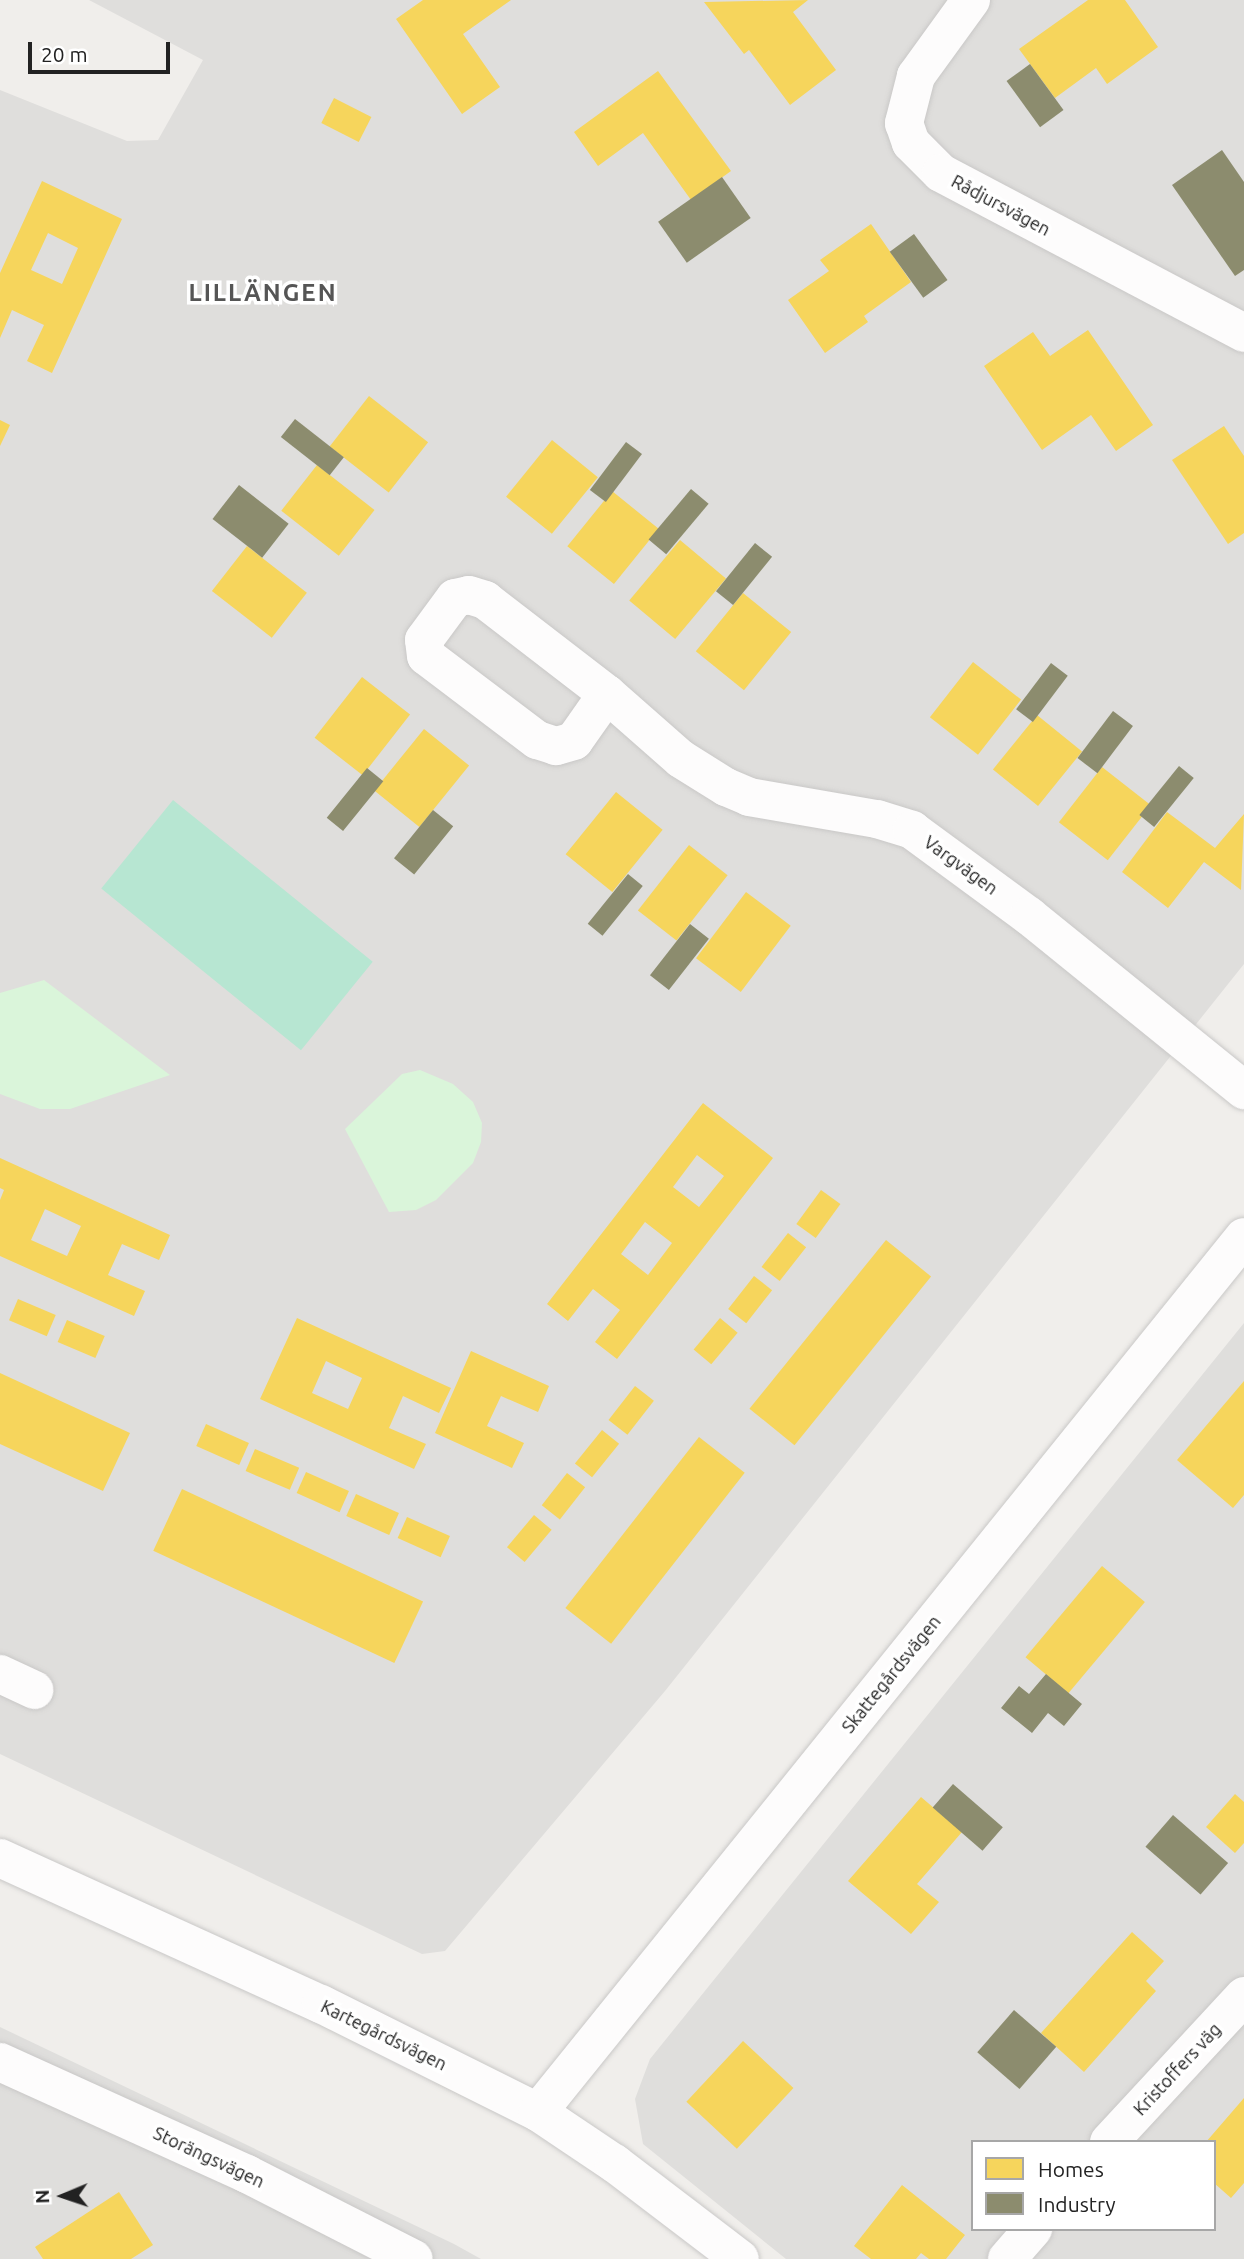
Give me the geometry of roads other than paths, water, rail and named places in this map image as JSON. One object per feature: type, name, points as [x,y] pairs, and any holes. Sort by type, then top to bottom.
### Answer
[{"type":"street","name":"Rådjursvägen","points":[[971,0],[916,76],[904,124],[911,143],[941,173],[1244,333]]},
{"type":"street","name":"Vargvägen","points":[[607,694],[574,741],[555,746],[537,740],[426,656],[424,640],[454,598],[469,595],[485,600],[607,694],[681,759],[726,787],[791,806],[852,813],[912,830],[1029,916],[1244,1090]]},
{"type":"street","name":"Skattegårdsvägen","points":[[538,2112],[1244,1237]]},
{"type":"street","points":[[0,1674],[35,1690]]},
{"type":"street","name":"Kartegårdsvägen","points":[[0,1858],[321,2004],[538,2112],[614,2162],[740,2259]]},
{"type":"street","name":"Kristoffers väg","points":[[1111,2140],[1244,1996]]},
{"type":"street","name":"Storängsvägen","points":[[2,2068],[247,2174],[414,2259]]},
{"type":"street","points":[[1007,2259],[1031,2231]]},
{"type":"district","name":"LILLÄNGEN","points":[[263,293]]}]
